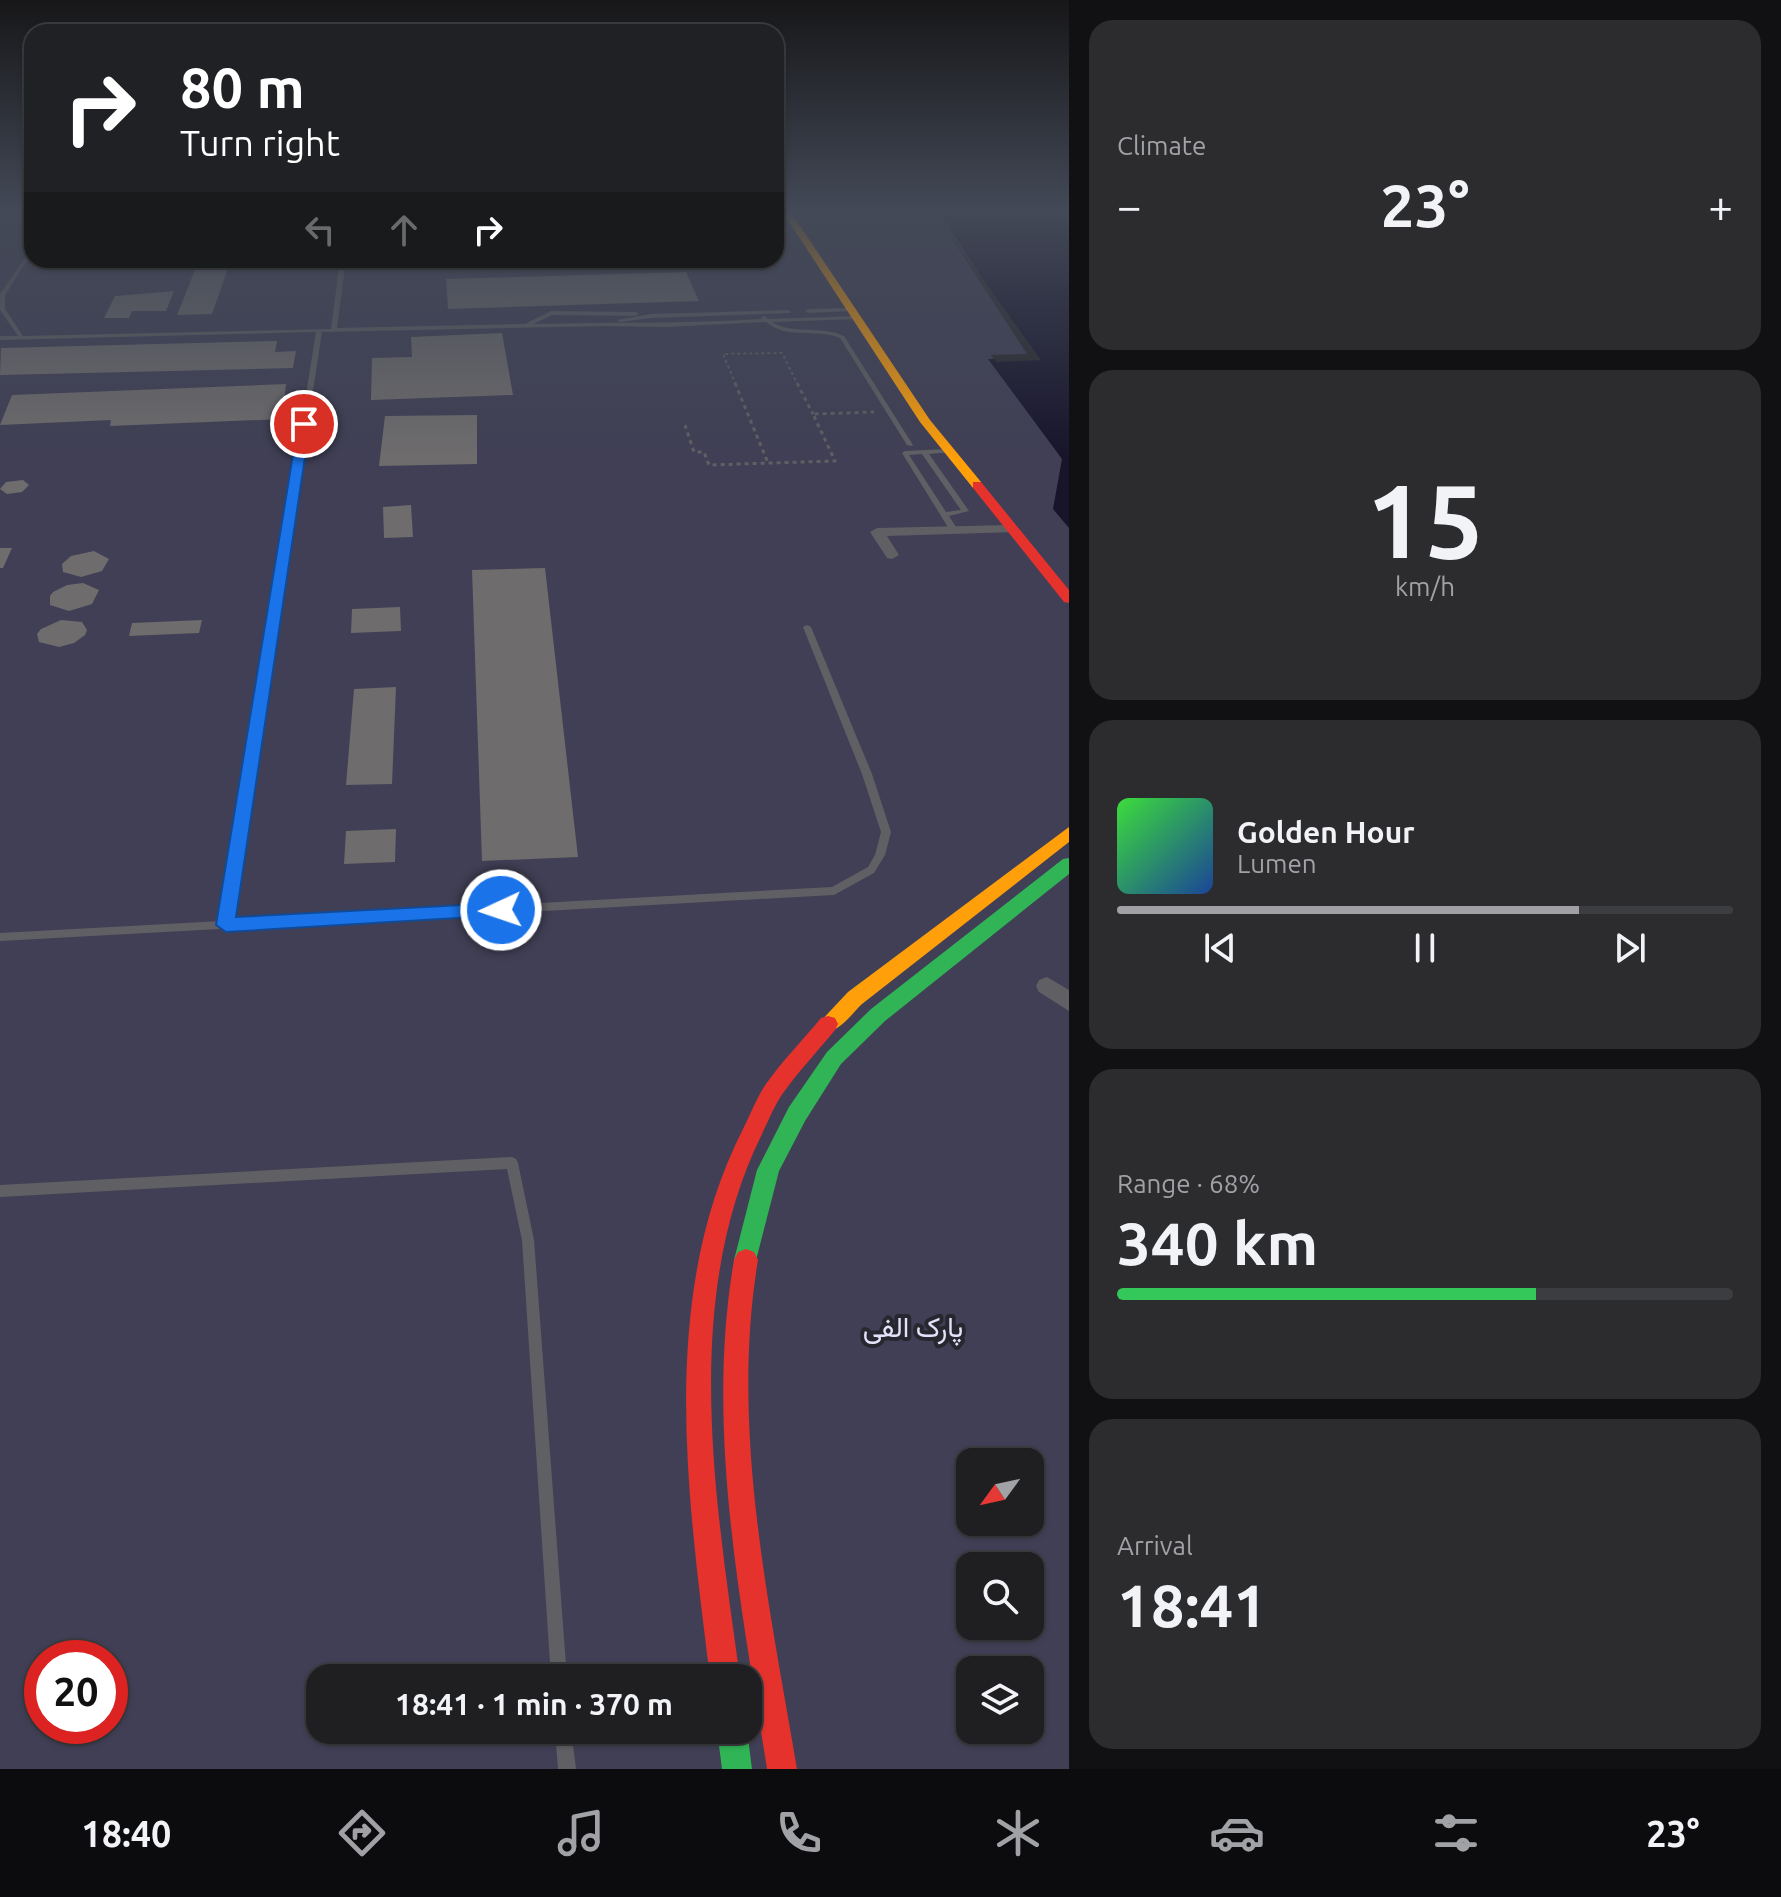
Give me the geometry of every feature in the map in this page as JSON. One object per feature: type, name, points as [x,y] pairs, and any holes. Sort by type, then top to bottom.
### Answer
[{"type":"main road","points":[[841,294],[948,451],[1069,599]]},
{"type":"main road","points":[[854,294],[942,422],[1069,575]]},
{"type":"main road","points":[[723,1664],[699,1433],[700,1324],[715,1234],[737,1157],[769,1099],[809,1042],[855,998],[1069,833]]},
{"type":"main road","points":[[782,1769],[752,1578],[737,1436],[736,1330],[748,1243],[768,1170],[797,1114],[834,1058],[878,1015],[1069,864]]},
{"type":"main road","points":[[734,1744],[737,1769]]},
{"type":"street","points":[[892,555],[877,532],[1011,529]]},
{"type":"street","points":[[1047,986],[1068,1000]]},
{"type":"lane","points":[[3,294],[2,309],[22,338]]},
{"type":"lane","points":[[334,330],[339,294]]},
{"type":"lane","points":[[525,326],[551,313],[625,312],[651,316]]},
{"type":"lane","points":[[760,313],[778,328]]},
{"type":"lane","points":[[603,324],[651,316],[854,313]]},
{"type":"lane","points":[[0,338],[603,324],[701,325],[854,313]]},
{"type":"lane","points":[[695,315],[701,325]]},
{"type":"lane","points":[[750,323],[828,331],[839,335],[910,445]]},
{"type":"lane","points":[[226,925],[319,331]]},
{"type":"lane","points":[[948,451],[905,453],[954,530]]},
{"type":"lane","points":[[924,452],[965,511],[944,515]]},
{"type":"lane","points":[[0,937],[834,891],[871,870],[880,855],[886,832],[867,774],[807,627]]},
{"type":"lane","points":[[0,1191],[512,1163],[528,1240],[558,1664]]},
{"type":"lane","points":[[564,1744],[567,1769]]},
{"type":"path","points":[[685,425],[694,452],[704,452],[709,465],[835,461],[782,353],[723,354],[768,463]]},
{"type":"path","points":[[813,414],[889,412]]},
{"type":"green space","name":"پارک الفی","points":[[0,294],[1069,294],[1069,1769],[0,1769]]},
{"type":"shaded area","points":[[992,294],[1069,294],[1069,528],[1053,509],[1062,459],[988,359],[1034,357]]},
{"type":"pier","points":[[988,294],[993,294],[1041,360],[997,362],[991,355],[1027,354]]},
{"type":"building","points":[[173,294],[166,311],[132,311],[129,318],[104,318],[115,296]]},
{"type":"building","points":[[186,294],[219,294],[212,314],[177,315]]},
{"type":"building","points":[[447,294],[696,294],[699,301],[448,309]]},
{"type":"building","points":[[502,333],[513,395],[371,400],[372,358],[412,357],[411,337]]},
{"type":"building","points":[[277,341],[275,352],[296,351],[293,368],[0,375],[1,348]]},
{"type":"building","points":[[286,384],[282,419],[110,426],[111,420],[0,425],[12,395]]},
{"type":"building","points":[[477,415],[477,464],[379,466],[385,416]]},
{"type":"building","points":[[23,480],[29,485],[22,492],[7,494],[0,489],[6,482]]},
{"type":"building","points":[[411,505],[413,537],[384,538],[383,507]]},
{"type":"building","points":[[0,548],[12,548],[3,568],[0,568]]},
{"type":"building","points":[[94,551],[109,559],[102,571],[81,577],[63,572],[62,564],[71,556]]},
{"type":"building","points":[[545,568],[578,857],[482,861],[472,570]]},
{"type":"building","points":[[83,583],[99,590],[92,604],[69,611],[50,605],[53,592],[67,585]]},
{"type":"building","points":[[400,607],[401,631],[351,633],[352,609]]},
{"type":"building","points":[[61,620],[82,622],[87,630],[85,635],[74,643],[59,647],[39,642],[37,634],[41,629]]},
{"type":"building","points":[[202,620],[199,633],[129,636],[132,623]]},
{"type":"building","points":[[396,687],[392,784],[346,785],[354,689]]},
{"type":"building","points":[[396,829],[395,862],[344,864],[346,831]]},
{"type":"traffic: fast","points":[[746,1260],[768,1170],[797,1114],[834,1058],[878,1015],[1069,864]]},
{"type":"traffic: fast","points":[[734,1744],[737,1769]]},
{"type":"traffic: slow","points":[[841,294],[926,422],[977,485]]},
{"type":"traffic: slow","points":[[828,1024],[855,998],[1069,833]]},
{"type":"traffic: jam","points":[[977,485],[1069,599]]},
{"type":"traffic: jam","points":[[723,1664],[705,1509],[700,1421],[701,1333],[712,1248],[735,1166],[773,1091],[828,1024]]},
{"type":"traffic: jam","points":[[746,1260],[736,1333],[738,1443],[749,1552],[782,1769]]},
{"type":"route","points":[[304,424],[226,925],[501,910]]}]
